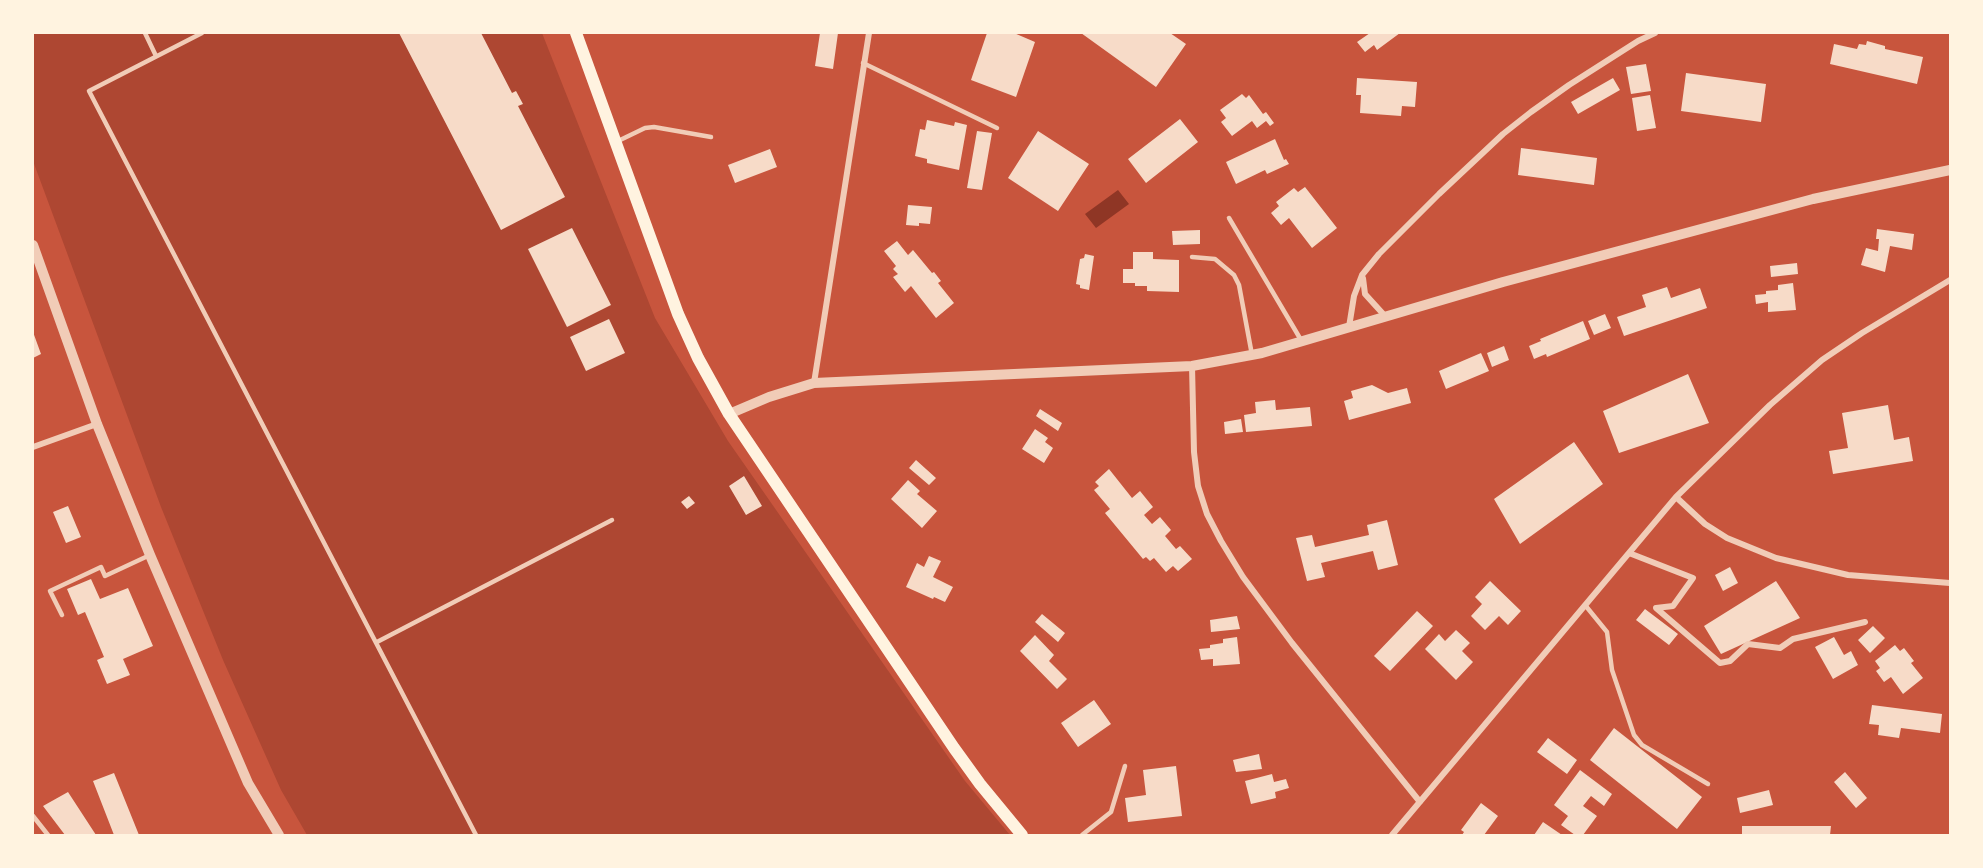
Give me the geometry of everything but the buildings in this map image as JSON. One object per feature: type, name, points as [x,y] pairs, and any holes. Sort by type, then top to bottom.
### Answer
[{"type":"main road","points":[[576,33],[678,314],[698,358],[729,414],[954,748],[1022,835]]},
{"type":"street","points":[[814,383],[869,33]]},
{"type":"street","points":[[1349,327],[1354,296],[1362,275],[1379,254],[1439,194],[1503,134],[1569,85],[1638,41],[1655,33]]},
{"type":"street","points":[[729,414],[814,383],[1192,366],[1252,355],[1503,282],[1813,199],[1950,170]]},
{"type":"street","points":[[33,245],[98,424],[150,555],[248,783],[279,835]]},
{"type":"street","points":[[1362,275],[1365,294],[1385,316]]},
{"type":"street","points":[[1392,835],[1676,497],[1770,405],[1822,360],[1950,280]]},
{"type":"street","points":[[1192,366],[1197,486],[1207,514],[1221,542],[1243,577],[1292,643],[1420,802]]},
{"type":"street","points":[[33,447],[98,424]]},
{"type":"street","points":[[1676,497],[1705,524],[1727,538],[1776,558],[1848,575],[1950,583]]},
{"type":"street","points":[[1629,553],[1693,578],[1673,606],[1656,608],[1719,663],[1730,661],[1748,644],[1780,648],[1793,639],[1865,622]]},
{"type":"lane","points":[[145,33],[156,56]]},
{"type":"lane","points":[[202,33],[89,91],[476,835]]},
{"type":"lane","points":[[863,63],[997,128]]},
{"type":"lane","points":[[616,142],[645,128],[654,127],[711,137]]},
{"type":"lane","points":[[1229,218],[1302,341]]},
{"type":"lane","points":[[1192,257],[1215,259],[1234,275],[1239,285],[1252,355]]},
{"type":"lane","points":[[377,642],[612,520]]},
{"type":"lane","points":[[62,615],[50,591],[101,567],[105,576],[150,555]]},
{"type":"lane","points":[[1585,605],[1607,632],[1612,670],[1634,735],[1642,744],[1708,784]]},
{"type":"lane","points":[[1082,835],[1111,813],[1125,766]]},
{"type":"lane","points":[[33,816],[48,835]]},
{"type":"shaded area","points":[[33,33],[542,33],[655,318],[728,441],[965,781],[1010,835],[307,835],[281,790],[223,660],[161,507],[33,161]]},
{"type":"shaded area","points":[[1118,190],[1129,204],[1096,228],[1085,214]]}]
